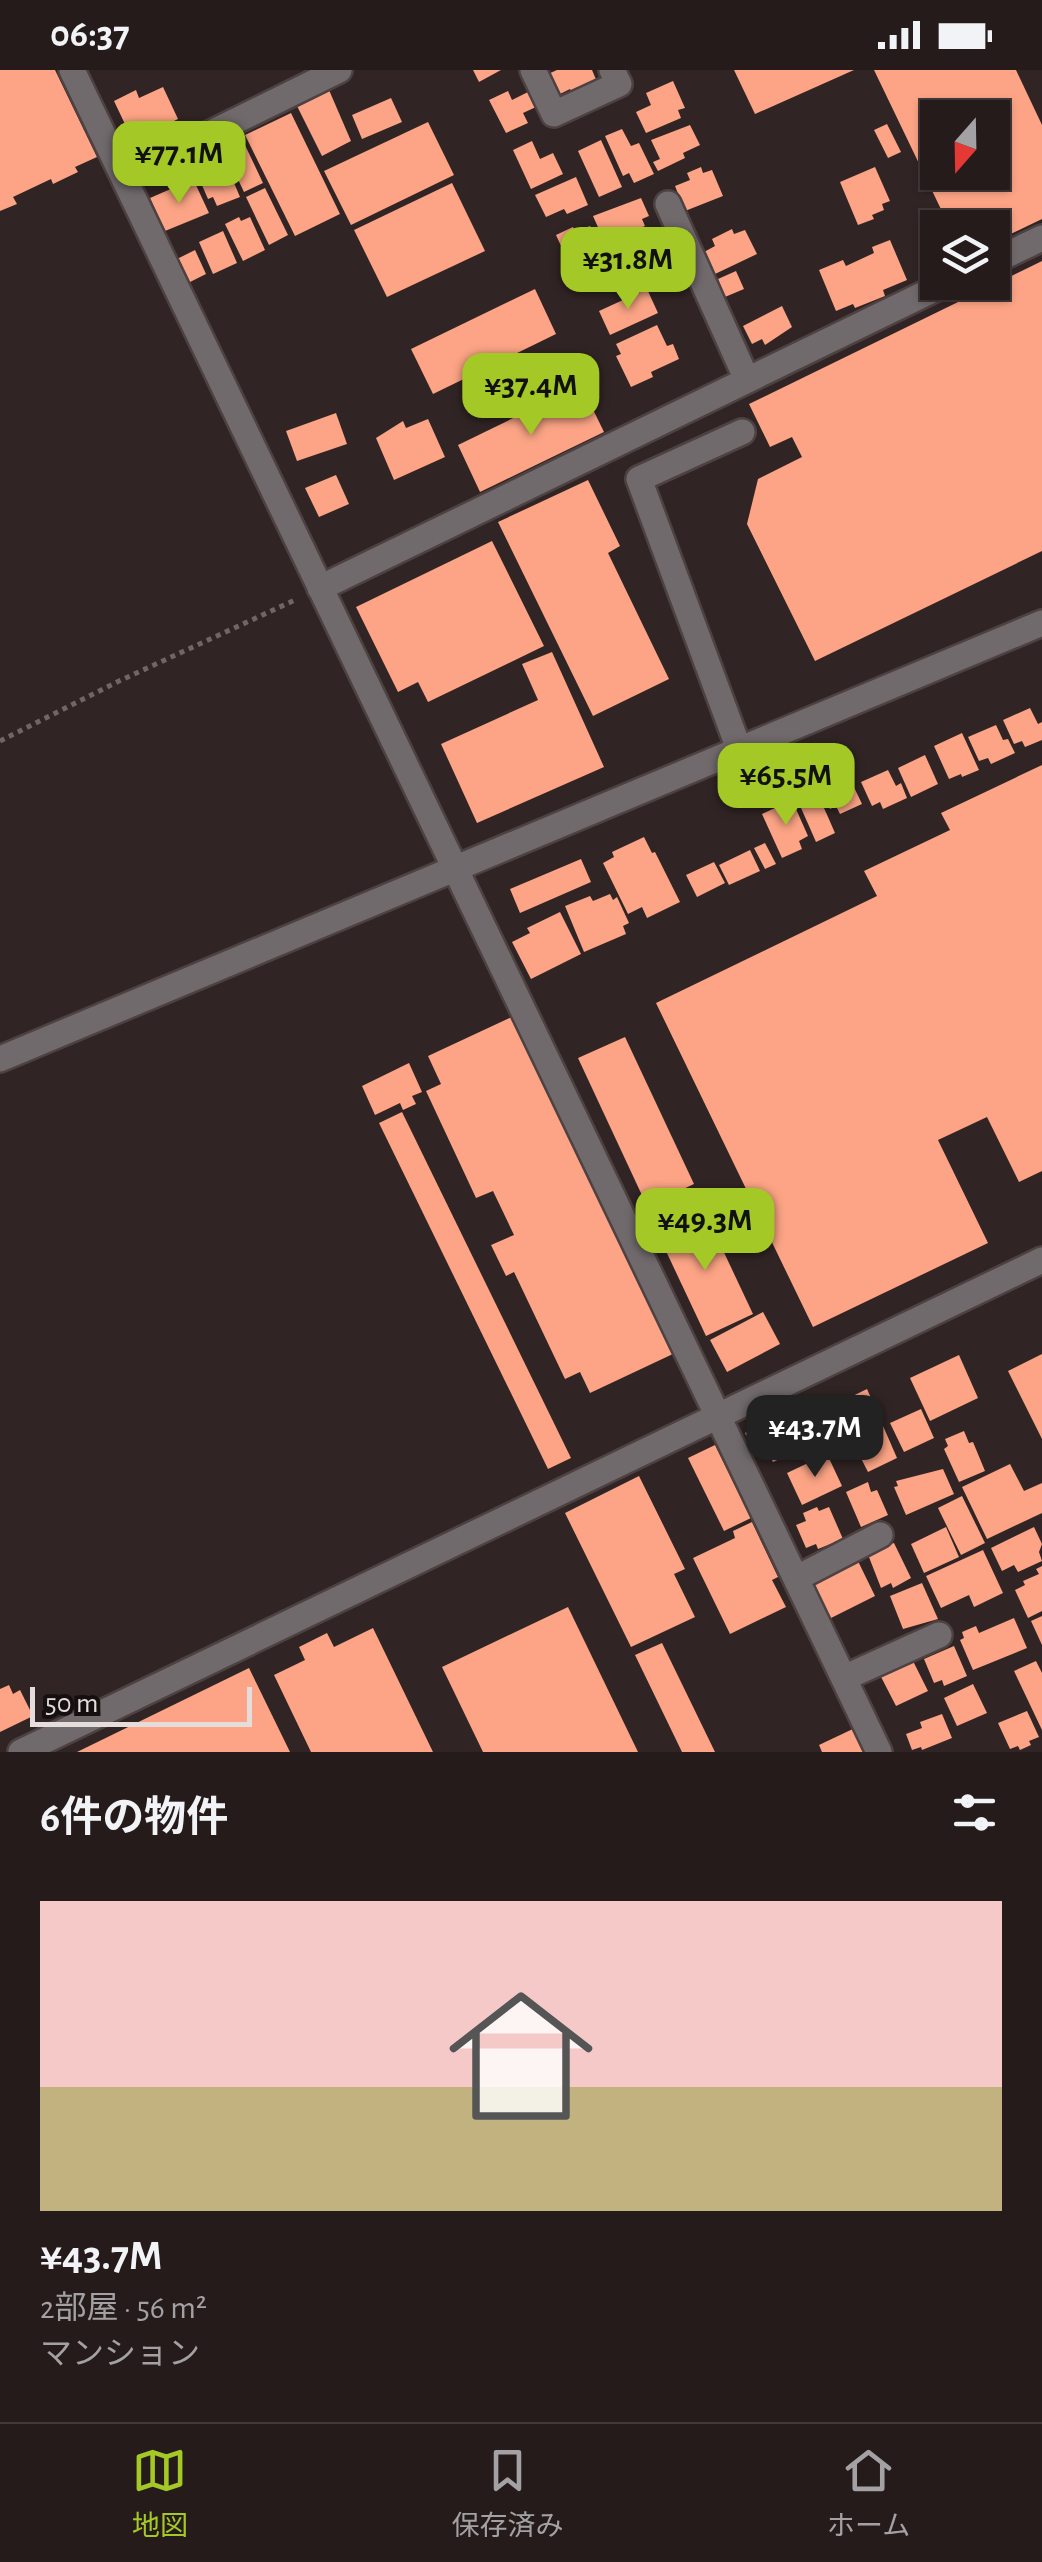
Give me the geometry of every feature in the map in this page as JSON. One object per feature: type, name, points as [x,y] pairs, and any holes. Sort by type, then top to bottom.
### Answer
[{"type":"street","points":[[72,70],[879,1752]]},
{"type":"street","points":[[124,176],[339,70]]},
{"type":"street","points":[[534,70],[554,114],[619,84],[612,70]]},
{"type":"street","points":[[668,204],[747,380]]},
{"type":"street","points":[[1010,253],[1042,238]]},
{"type":"street","points":[[320,588],[920,296]]},
{"type":"street","points":[[739,749],[640,479],[742,432]]},
{"type":"street","points":[[0,1059],[1042,623]]},
{"type":"street","points":[[21,1752],[1042,1260]]},
{"type":"street","points":[[797,1578],[880,1536]]},
{"type":"street","points":[[844,1678],[939,1634]]},
{"type":"path","points":[[0,741],[320,588]]},
{"type":"building","points":[[0,70],[55,70],[97,157],[53,184],[51,179],[13,197],[17,204],[0,211]]},
{"type":"building","points":[[473,70],[501,70],[479,82]]},
{"type":"building","points":[[557,70],[592,70],[598,84],[573,95],[570,89],[558,95],[548,74]]},
{"type":"building","points":[[734,70],[854,70],[755,114]]},
{"type":"building","points":[[874,70],[1016,70],[1042,125],[1042,219],[1010,234],[1010,210],[941,210],[932,190],[1010,190],[1010,100],[920,100],[920,166]]},
{"type":"building","points":[[673,81],[685,108],[678,110],[681,118],[646,133],[636,112],[651,105],[646,93]]},
{"type":"building","points":[[163,87],[178,119],[133,141],[114,101],[136,90],[139,98]]},
{"type":"building","points":[[329,90],[351,141],[322,156],[296,104]]},
{"type":"building","points":[[508,91],[512,100],[528,92],[536,107],[523,113],[528,123],[506,133],[489,100]]},
{"type":"building","points":[[391,98],[402,122],[362,139],[352,115]]},
{"type":"building","points":[[291,113],[340,214],[295,236],[245,135]]},
{"type":"building","points":[[428,122],[454,175],[351,225],[324,171]]},
{"type":"building","points":[[887,124],[901,152],[888,158],[874,130]]},
{"type":"building","points":[[690,125],[700,145],[683,153],[685,158],[658,171],[653,162],[660,159],[651,140]]},
{"type":"building","points":[[622,129],[631,146],[639,143],[654,174],[634,183],[629,173],[623,176],[605,136]]},
{"type":"building","points":[[601,140],[622,187],[599,197],[578,151]]},
{"type":"building","points":[[532,141],[540,159],[553,153],[563,174],[531,189],[513,150]]},
{"type":"building","points":[[244,143],[263,183],[244,192],[225,152]]},
{"type":"building","points":[[226,164],[240,197],[217,206],[213,197],[208,199],[198,176]]},
{"type":"building","points":[[701,167],[703,173],[712,170],[723,196],[685,211],[675,186],[690,180],[687,173]]},
{"type":"building","points":[[875,167],[890,201],[882,204],[884,210],[872,215],[874,219],[858,225],[840,182]]},
{"type":"building","points":[[576,177],[588,205],[546,217],[535,195]]},
{"type":"building","points":[[189,181],[191,185],[195,183],[209,213],[165,231],[150,198]]},
{"type":"building","points":[[452,183],[485,251],[387,297],[354,230]]},
{"type":"building","points":[[265,188],[288,235],[269,245],[246,197]]},
{"type":"building","points":[[641,198],[649,216],[642,219],[645,226],[605,243],[593,216]]},
{"type":"building","points":[[239,217],[241,221],[250,217],[265,250],[243,261],[225,224]]},
{"type":"building","points":[[590,226],[602,251],[595,254],[598,261],[573,272],[556,235],[573,227],[575,232]]},
{"type":"building","points":[[732,229],[734,234],[745,230],[757,254],[715,274],[704,252],[715,246],[712,239]]},
{"type":"building","points":[[223,231],[237,263],[213,274],[199,242]]},
{"type":"building","points":[[661,235],[672,258],[648,268],[638,247]]},
{"type":"building","points":[[890,240],[907,280],[883,290],[885,296],[836,311],[819,270],[843,260],[846,266],[874,253],[872,247]]},
{"type":"building","points":[[195,250],[206,274],[188,283],[177,259]]},
{"type":"building","points":[[1042,261],[1042,551],[815,661],[747,524],[758,479],[802,457],[792,437],[770,447],[749,404],[962,300],[1010,300],[1010,277]]},
{"type":"building","points":[[736,271],[744,289],[725,297],[718,279]]},
{"type":"building","points":[[535,289],[556,334],[433,394],[411,349]]},
{"type":"building","points":[[647,289],[658,313],[610,335],[599,311]]},
{"type":"building","points":[[782,306],[792,327],[765,345],[762,339],[752,344],[743,326]]},
{"type":"building","points":[[657,325],[667,346],[673,344],[679,359],[631,387],[616,356],[621,354],[616,344]]},
{"type":"building","points":[[581,385],[604,432],[480,492],[458,445]]},
{"type":"building","points":[[336,413],[347,444],[297,461],[286,431]]},
{"type":"building","points":[[428,419],[445,457],[394,480],[376,438],[403,421],[406,428]]},
{"type":"building","points":[[336,475],[349,504],[319,517],[305,488]]},
{"type":"building","points":[[588,480],[620,546],[608,553],[669,679],[593,716],[498,522]]},
{"type":"building","points":[[492,541],[544,646],[428,702],[418,682],[398,692],[356,607]]},
{"type":"building","points":[[552,652],[604,767],[477,823],[441,744],[538,700],[522,664]]},
{"type":"building","points":[[1030,708],[1038,724],[1042,722],[1042,740],[1025,747],[1022,741],[1014,744],[1003,720]]},
{"type":"building","points":[[996,725],[1015,753],[991,764],[988,758],[979,761],[968,737]]},
{"type":"building","points":[[962,733],[979,770],[949,779],[934,746]]},
{"type":"building","points":[[925,755],[938,784],[911,797],[898,768]]},
{"type":"building","points":[[841,760],[862,804],[840,814],[836,806],[830,809],[813,773]]},
{"type":"building","points":[[1042,765],[1042,1171],[1019,1182],[987,1117],[938,1140],[988,1243],[813,1327],[656,1003],[877,896],[864,871],[950,830],[941,813]]},
{"type":"building","points":[[888,770],[896,786],[901,783],[907,798],[883,809],[880,802],[872,806],[861,782]]},
{"type":"building","points":[[817,792],[835,833],[816,842],[798,801]]},
{"type":"building","points":[[792,800],[808,836],[799,841],[802,849],[782,858],[762,814]]},
{"type":"building","points":[[644,837],[680,902],[647,918],[642,907],[628,914],[603,863],[614,857],[612,852]]},
{"type":"building","points":[[765,843],[776,864],[765,869],[754,848]]},
{"type":"building","points":[[750,850],[760,871],[729,885],[719,865]]},
{"type":"building","points":[[581,859],[591,882],[520,913],[510,889]]},
{"type":"building","points":[[714,862],[725,883],[697,897],[686,875]]},
{"type":"building","points":[[610,894],[613,900],[617,897],[629,923],[623,926],[626,934],[584,952],[565,906],[590,896],[593,901]]},
{"type":"building","points":[[560,912],[581,954],[531,979],[512,942],[530,933],[527,928]]},
{"type":"building","points":[[516,1015],[675,1353],[590,1393],[580,1372],[565,1379],[514,1272],[506,1276],[491,1245],[514,1235],[493,1191],[476,1198],[426,1091],[441,1084],[428,1056]]},
{"type":"building","points":[[625,1037],[694,1184],[647,1206],[578,1058]]},
{"type":"building","points":[[409,1063],[422,1092],[412,1096],[416,1104],[403,1110],[400,1103],[375,1115],[362,1086]]},
{"type":"building","points":[[402,1112],[571,1458],[548,1469],[379,1123]]},
{"type":"building","points":[[704,1210],[753,1314],[706,1336],[657,1232]]},
{"type":"building","points":[[763,1312],[780,1344],[727,1372],[710,1340]]},
{"type":"building","points":[[1042,1354],[1042,1439],[1008,1371]]},
{"type":"building","points":[[959,1355],[978,1398],[930,1421],[910,1378]]},
{"type":"building","points":[[867,1389],[897,1458],[868,1472],[834,1405]]},
{"type":"building","points":[[829,1404],[839,1428],[803,1444],[792,1420]]},
{"type":"building","points":[[921,1409],[934,1438],[904,1452],[890,1423]]},
{"type":"building","points":[[782,1423],[796,1451],[773,1462],[767,1450],[756,1455],[745,1433],[762,1425],[765,1431]]},
{"type":"building","points":[[964,1431],[985,1471],[959,1482],[944,1449],[948,1446],[945,1439]]},
{"type":"building","points":[[715,1445],[751,1518],[724,1531],[688,1458]]},
{"type":"building","points":[[827,1454],[842,1486],[802,1505],[787,1473]]},
{"type":"building","points":[[1010,1464],[1024,1491],[1042,1483],[1042,1513],[987,1539],[962,1487]]},
{"type":"building","points":[[943,1469],[954,1494],[906,1515],[894,1487],[898,1486],[896,1481]]},
{"type":"building","points":[[639,1476],[685,1569],[674,1574],[695,1617],[631,1647],[565,1513]]},
{"type":"building","points":[[868,1482],[871,1492],[877,1490],[888,1515],[861,1527],[846,1492]]},
{"type":"building","points":[[962,1496],[985,1543],[961,1555],[938,1508]]},
{"type":"building","points":[[817,1507],[819,1511],[829,1507],[843,1539],[818,1549],[816,1544],[806,1548],[796,1525],[806,1521],[803,1513]]},
{"type":"building","points":[[752,1522],[778,1577],[772,1580],[786,1607],[730,1634],[693,1558],[735,1538],[733,1531]]},
{"type":"building","points":[[946,1527],[959,1557],[924,1573],[911,1544]]},
{"type":"building","points":[[1034,1527],[1042,1544],[1042,1561],[1018,1572],[1014,1565],[1002,1571],[991,1548]]},
{"type":"building","points":[[894,1543],[911,1578],[893,1588],[891,1583],[881,1588],[867,1552]]},
{"type":"building","points":[[983,1550],[1003,1593],[974,1607],[969,1595],[941,1608],[926,1576]]},
{"type":"building","points":[[855,1555],[875,1596],[829,1619],[813,1586],[818,1573]]},
{"type":"building","points":[[1042,1566],[1042,1611],[1028,1618],[1015,1590],[1025,1585],[1023,1581],[1039,1574],[1036,1569]]},
{"type":"building","points":[[922,1583],[938,1619],[903,1629],[890,1596]]},
{"type":"building","points":[[568,1607],[638,1752],[483,1752],[442,1667]]},
{"type":"building","points":[[1042,1616],[1042,1645],[1031,1621]]},
{"type":"building","points":[[1014,1618],[1027,1648],[973,1670],[960,1640],[964,1638],[962,1632],[976,1626],[979,1633]]},
{"type":"building","points":[[373,1628],[433,1752],[311,1752],[274,1675],[305,1660],[299,1647],[327,1633],[334,1647]]},
{"type":"building","points":[[662,1643],[715,1752],[682,1752],[635,1655]]},
{"type":"building","points":[[954,1646],[967,1676],[944,1686],[942,1680],[934,1683],[924,1659]]},
{"type":"building","points":[[910,1655],[928,1691],[896,1706],[878,1671]]},
{"type":"building","points":[[1036,1661],[1042,1673],[1042,1730],[1014,1671]]},
{"type":"building","points":[[249,1668],[290,1752],[77,1752]]},
{"type":"building","points":[[973,1684],[987,1713],[957,1726],[944,1698]]},
{"type":"building","points":[[9,1685],[13,1694],[20,1690],[33,1716],[0,1732],[0,1689]]},
{"type":"building","points":[[1027,1711],[1039,1737],[1020,1750],[1018,1746],[1010,1749],[998,1723]]},
{"type":"building","points":[[942,1714],[952,1738],[912,1750],[906,1734],[922,1728],[920,1722]]},
{"type":"building","points":[[857,1727],[869,1752],[822,1752],[819,1745]]}]
